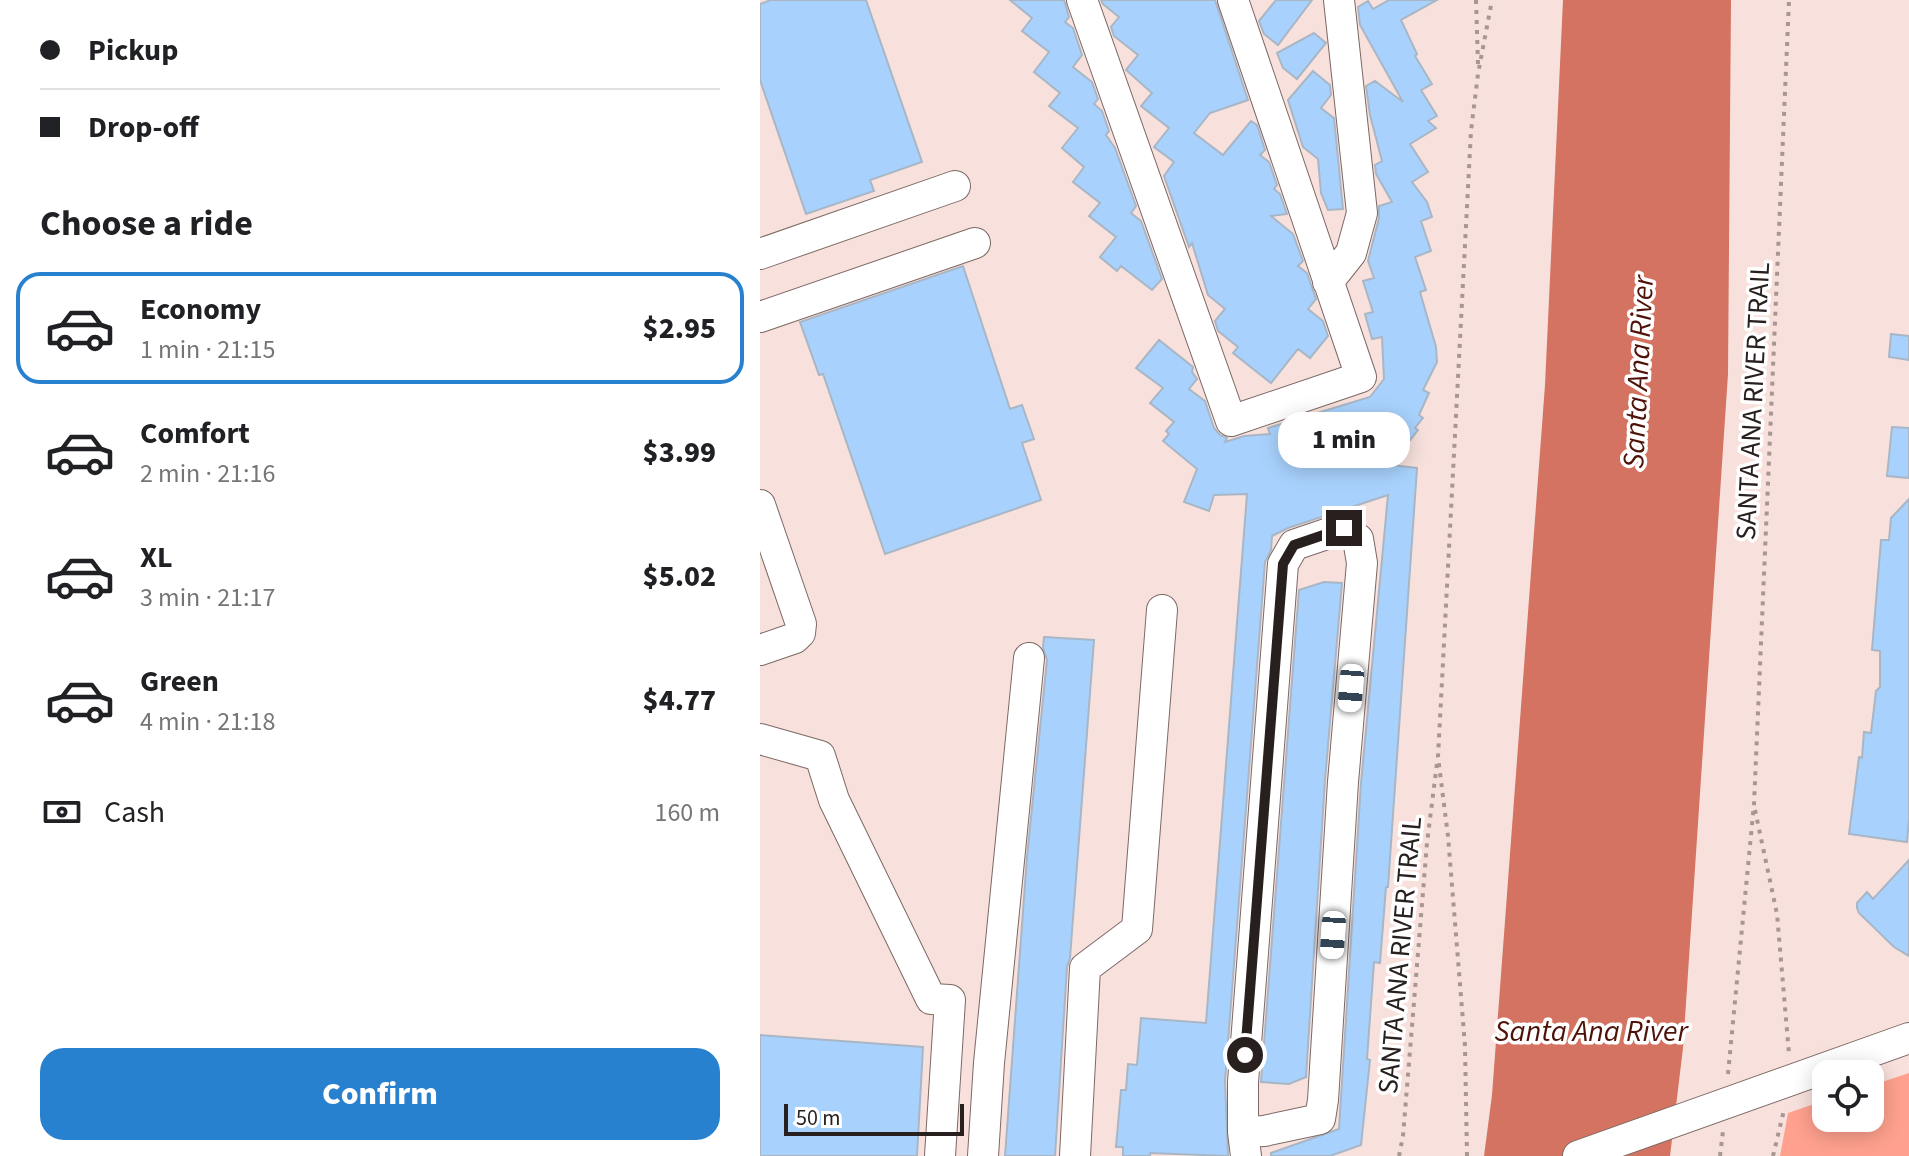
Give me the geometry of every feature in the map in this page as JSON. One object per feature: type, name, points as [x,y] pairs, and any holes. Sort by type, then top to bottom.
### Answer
[{"type":"street","points":[[1082,0],[1231,421],[1361,377],[1233,0]]},
{"type":"street","points":[[1328,282],[1351,253],[1362,213],[1339,0]]},
{"type":"street","points":[[760,254],[955,186]]},
{"type":"street","points":[[760,317],[975,243]]},
{"type":"street","points":[[760,505],[801,624],[800,633],[795,638],[760,650]]},
{"type":"street","points":[[1344,528],[1358,539],[1362,563],[1320,1119],[1264,1131],[1245,1144],[1243,1082],[1283,564],[1294,545],[1344,528]]},
{"type":"street","points":[[1075,1156],[1085,968],[1137,929],[1162,610]]},
{"type":"street","points":[[983,1156],[989,1063],[1029,658]]},
{"type":"street","points":[[760,739],[820,756],[834,800],[931,999],[950,1000],[940,1156]]},
{"type":"street","points":[[1578,1156],[1733,1086],[1792,1081],[1909,1038]]},
{"type":"path","name":"SANTA ANA RIVER TRAIL","points":[[1476,0],[1478,74]]},
{"type":"path","name":"SANTA ANA RIVER TRAIL","points":[[1399,1156],[1405,1121],[1427,843],[1438,757],[1471,131],[1492,0]]},
{"type":"path","name":"SANTA ANA RIVER TRAIL","points":[[1733,1086],[1754,804],[1789,0]]},
{"type":"path","name":"SANTA ANA RIVER TRAIL","points":[[1438,757],[1448,836],[1465,1046],[1467,1156]]},
{"type":"path","name":"SANTA ANA RIVER TRAIL","points":[[1754,804],[1777,914],[1792,1081],[1773,1156]]},
{"type":"path","points":[[1720,1156],[1721,1149]]},
{"type":"shaded area","points":[[1909,1073],[1909,1156],[1780,1156],[1788,1113],[1812,1105],[1812,1132],[1884,1132],[1884,1081]]},
{"type":"water","name":"Santa Ana River","points":[[1563,0],[1731,0],[1728,374],[1683,1048],[1670,1156],[1484,1156],[1492,1095],[1545,385]]},
{"type":"building","points":[[771,0],[866,0],[922,162],[870,180],[874,191],[806,214],[760,80],[760,4]]},
{"type":"building","points":[[1010,0],[1064,0],[1069,17],[1065,22],[1073,28],[1082,55],[1073,67],[1092,82],[1098,99],[1094,104],[1102,111],[1109,131],[1106,135],[1115,148],[1136,206],[1131,213],[1141,221],[1162,279],[1152,290],[1121,266],[1117,271],[1100,257],[1116,237],[1089,216],[1100,203],[1073,182],[1084,167],[1062,148],[1078,128],[1049,106],[1060,93],[1034,72],[1049,52],[1022,31],[1032,18]]},
{"type":"building","points":[[1101,0],[1215,0],[1248,100],[1210,113],[1194,133],[1223,155],[1251,121],[1257,125],[1265,150],[1260,155],[1269,162],[1277,185],[1274,189],[1280,194],[1287,214],[1271,216],[1293,234],[1303,261],[1298,266],[1307,273],[1316,299],[1308,309],[1323,321],[1328,336],[1310,358],[1298,349],[1271,383],[1233,353],[1238,347],[1218,331],[1215,321],[1225,309],[1208,295],[1192,243],[1189,247],[1164,176],[1174,162],[1154,147],[1169,128],[1141,106],[1152,93],[1126,70],[1138,55],[1114,36],[1111,27],[1119,17]]},
{"type":"building","points":[[1276,0],[1312,0],[1278,45],[1264,34],[1259,21]]},
{"type":"building","points":[[1389,0],[1437,0],[1401,20],[1417,54],[1415,56],[1432,84],[1421,90],[1437,116],[1428,121],[1436,128],[1410,144],[1428,172],[1412,182],[1427,202],[1432,217],[1421,221],[1431,251],[1415,257],[1426,290],[1420,292],[1436,347],[1437,362],[1423,390],[1429,393],[1419,415],[1423,418],[1415,428],[1418,430],[1391,465],[1417,468],[1388,887],[1380,963],[1374,962],[1367,1059],[1370,1060],[1361,1145],[1330,1156],[1271,1156],[1271,1153],[1339,1129],[1361,783],[1388,495],[1272,536],[1271,550],[1265,562],[1225,1081],[1228,1156],[1150,1153],[1150,1156],[1123,1156],[1123,1147],[1116,1147],[1121,1090],[1126,1090],[1128,1064],[1137,1065],[1141,1018],[1206,1023],[1247,494],[1214,495],[1209,511],[1184,502],[1197,469],[1163,441],[1169,434],[1166,431],[1174,422],[1150,403],[1163,388],[1136,368],[1159,340],[1193,367],[1192,372],[1197,379],[1189,389],[1205,401],[1214,428],[1227,438],[1225,442],[1244,436],[1270,434],[1268,428],[1370,397],[1384,379],[1382,337],[1372,339],[1365,314],[1373,312],[1363,281],[1374,278],[1368,261],[1379,206],[1392,202],[1376,174],[1375,165],[1382,161],[1366,86],[1375,81],[1403,102],[1360,25],[1358,7],[1368,1],[1373,9]]},
{"type":"building","points":[[1314,33],[1326,43],[1297,79],[1283,68],[1277,53]]},
{"type":"building","points":[[1313,71],[1330,85],[1331,95],[1321,108],[1334,118],[1343,209],[1328,210],[1321,193],[1318,159],[1303,147],[1288,100]]},
{"type":"building","points":[[963,266],[1010,409],[1022,405],[1034,439],[1022,443],[1041,500],[885,554],[823,374],[819,375],[800,322]]},
{"type":"building","points":[[1891,334],[1909,336],[1909,360],[1889,357]]},
{"type":"building","points":[[1892,427],[1909,428],[1909,478],[1887,476]]},
{"type":"building","points":[[1909,499],[1907,842],[1849,834],[1864,732],[1871,733],[1876,691],[1880,687],[1880,651],[1872,650],[1881,540],[1889,540],[1891,518]]},
{"type":"building","points":[[1324,582],[1342,583],[1325,780],[1306,1077],[1289,1084],[1261,1082],[1299,590]]},
{"type":"building","points":[[1044,637],[1094,640],[1055,1156],[1005,1156],[1027,857],[1047,660],[1043,648]]},
{"type":"building","points":[[1909,860],[1909,956],[1894,947],[1859,913],[1857,903],[1867,892],[1873,899]]},
{"type":"building","points":[[760,1035],[923,1047],[917,1156],[760,1156]]},
{"type":"route","points":[[1245,1055],[1283,564],[1294,545],[1344,528]]}]
